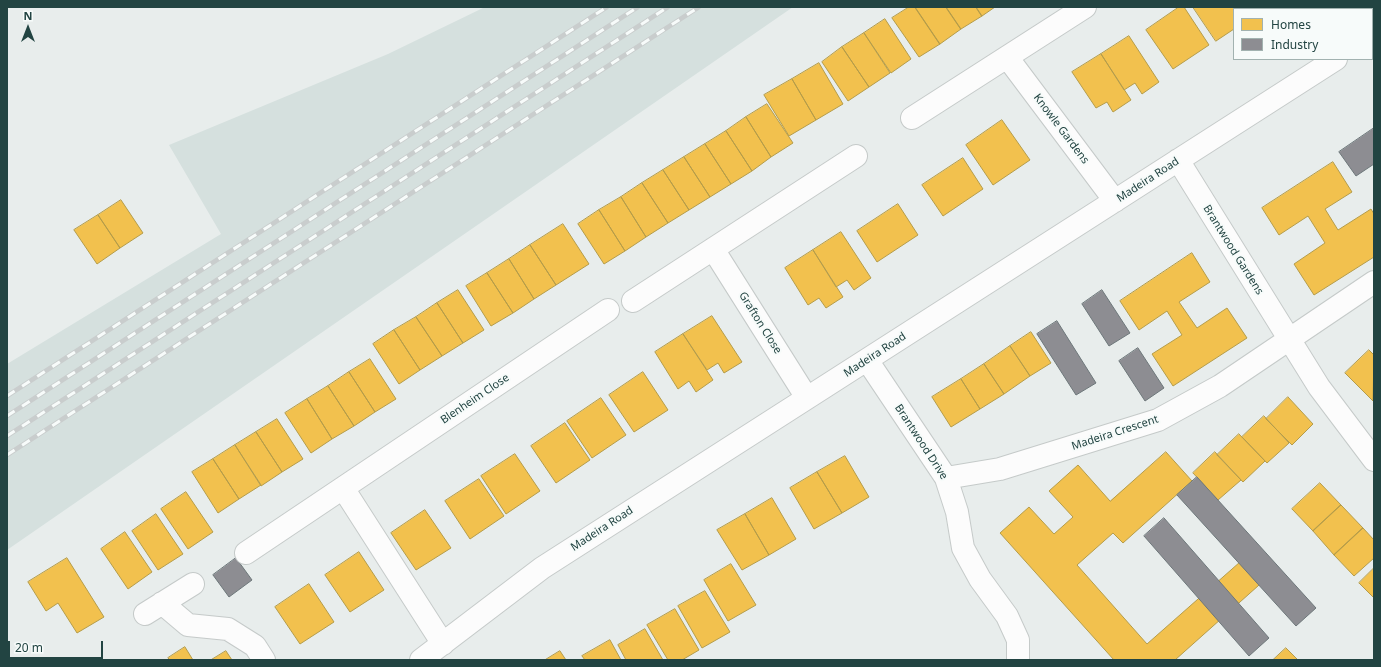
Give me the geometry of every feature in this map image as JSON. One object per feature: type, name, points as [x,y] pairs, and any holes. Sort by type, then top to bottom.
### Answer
[{"type":"street","points":[[912,118],[1085,7]]},
{"type":"street","name":"Knowle Gardens","points":[[1007,57],[1114,201]]},
{"type":"street","name":"Madeira Road","points":[[421,660],[542,568],[1334,60]]},
{"type":"street","points":[[632,301],[856,156]]},
{"type":"street","name":"Brantwood Gardens","points":[[1178,160],[1319,387],[1374,460]]},
{"type":"street","name":"Grafton Close","points":[[713,249],[808,398]]},
{"type":"street","points":[[1288,339],[1374,282]]},
{"type":"street","name":"Blenheim Close","points":[[246,554],[608,310]]},
{"type":"street","name":"Madeira Crescent","points":[[946,478],[1000,469],[1158,420],[1220,386],[1288,339]]},
{"type":"street","name":"Brantwood Drive","points":[[867,360],[946,478],[957,512],[963,548],[980,579],[1007,616],[1018,640],[1018,660]]},
{"type":"street","points":[[343,488],[443,644]]},
{"type":"street","points":[[193,584],[154,608],[188,625],[228,629],[255,646],[264,660]]},
{"type":"shaded area","points":[[485,7],[793,7],[7,550],[7,364],[221,234],[169,145],[388,54]]},
{"type":"building: Homes","points":[[909,7],[915,7],[940,44],[919,57],[892,18]]},
{"type":"building: Homes","points":[[915,7],[946,7],[961,29],[940,44]]},
{"type":"building: Homes","points":[[946,7],[976,7],[982,16],[961,29]]},
{"type":"building: Homes","points":[[976,7],[995,7],[982,16]]},
{"type":"building: Homes","points":[[1179,7],[1184,7],[1209,45],[1173,69],[1146,30]]},
{"type":"building: Homes","points":[[1193,7],[1246,7],[1233,8],[1233,30],[1216,41]]},
{"type":"building: Homes","points":[[1259,7],[1281,7],[1280,8]]},
{"type":"building: Homes","points":[[885,19],[911,59],[891,73],[864,33]]},
{"type":"building: Homes","points":[[864,33],[890,73],[869,87],[842,47]]},
{"type":"building: Homes","points":[[1129,36],[1159,82],[1142,94],[1135,83],[1124,90],[1101,54]]},
{"type":"building: Homes","points":[[842,47],[869,87],[848,101],[822,62]]},
{"type":"building: Homes","points":[[1101,54],[1131,100],[1113,112],[1107,102],[1096,108],[1072,72]]},
{"type":"building: Homes","points":[[819,63],[843,104],[816,120],[792,79]]},
{"type":"building: Homes","points":[[792,79],[816,120],[789,136],[764,95]]},
{"type":"building: Homes","points":[[767,104],[793,143],[771,157],[746,117]]},
{"type":"building: Homes","points":[[746,117],[771,157],[752,171],[726,131]]},
{"type":"building: Homes","points":[[1002,120],[1030,160],[993,185],[966,145]]},
{"type":"building: Homes","points":[[726,131],[752,171],[731,184],[705,144]]},
{"type":"building: Homes","points":[[705,144],[731,184],[710,197],[684,157]]},
{"type":"building: Homes","points":[[684,157],[710,197],[689,210],[663,170]]},
{"type":"building: Homes","points":[[963,158],[983,189],[943,216],[922,185]]},
{"type":"building: Homes","points":[[1333,162],[1352,192],[1325,209],[1338,230],[1371,209],[1374,214],[1374,257],[1314,295],[1294,264],[1325,243],[1308,216],[1279,235],[1262,208]]},
{"type":"building: Homes","points":[[663,170],[689,210],[668,223],[642,183]]},
{"type":"building: Homes","points":[[642,183],[668,223],[646,237],[621,197]]},
{"type":"building: Homes","points":[[621,197],[646,237],[625,251],[599,210]]},
{"type":"building: Homes","points":[[121,200],[143,233],[120,248],[98,215]]},
{"type":"building: Homes","points":[[898,204],[918,235],[877,262],[857,231]]},
{"type":"building: Homes","points":[[599,210],[625,251],[604,264],[578,224]]},
{"type":"building: Homes","points":[[98,215],[120,248],[97,264],[74,230]]},
{"type":"building: Homes","points":[[563,224],[589,264],[556,285],[530,245]]},
{"type":"building: Homes","points":[[841,232],[871,278],[854,290],[847,280],[836,287],[813,250]]},
{"type":"building: Homes","points":[[530,245],[556,285],[534,299],[509,259]]},
{"type":"building: Homes","points":[[813,250],[843,297],[826,308],[819,298],[808,305],[785,268]]},
{"type":"building: Homes","points":[[1192,253],[1210,282],[1179,302],[1197,328],[1227,308],[1247,338],[1173,386],[1152,354],[1182,335],[1167,311],[1139,330],[1120,301]]},
{"type":"building: Homes","points":[[509,259],[534,299],[513,313],[487,273]]},
{"type":"building: Homes","points":[[487,273],[513,313],[491,326],[466,286]]},
{"type":"building: Homes","points":[[458,290],[484,330],[463,343],[437,303]]},
{"type":"building: Homes","points":[[437,303],[463,343],[442,356],[416,317]]},
{"type":"building: Homes","points":[[712,316],[742,362],[724,373],[718,363],[707,370],[683,334]]},
{"type":"building: Homes","points":[[416,317],[442,356],[420,370],[394,330]]},
{"type":"building: Homes","points":[[394,330],[420,370],[399,384],[373,344]]},
{"type":"building: Homes","points":[[1031,332],[1051,363],[1030,376],[1010,346]]},
{"type":"building: Homes","points":[[683,334],[713,380],[696,392],[689,381],[678,389],[655,352]]},
{"type":"building: Homes","points":[[1010,346],[1030,376],[1004,394],[984,364]]},
{"type":"building: Homes","points":[[1369,350],[1374,355],[1373,401],[1345,373]]},
{"type":"building: Homes","points":[[370,359],[396,399],[375,412],[349,372]]},
{"type":"building: Homes","points":[[984,364],[1004,394],[980,409],[961,379]]},
{"type":"building: Homes","points":[[349,372],[375,412],[354,426],[328,386]]},
{"type":"building: Homes","points":[[643,372],[668,410],[634,432],[609,395]]},
{"type":"building: Homes","points":[[961,379],[980,409],[951,427],[932,397]]},
{"type":"building: Homes","points":[[328,386],[354,426],[332,439],[307,399]]},
{"type":"building: Homes","points":[[1288,397],[1313,424],[1292,445],[1266,419]]},
{"type":"building: Homes","points":[[601,398],[626,435],[592,458],[567,421]]},
{"type":"building: Homes","points":[[307,399],[332,439],[311,453],[285,413]]},
{"type":"building: Homes","points":[[1264,416],[1289,443],[1267,463],[1242,437]]},
{"type":"building: Homes","points":[[277,419],[303,459],[282,472],[256,432]]},
{"type":"building: Homes","points":[[565,423],[590,460],[556,483],[531,446]]},
{"type":"building: Homes","points":[[256,432],[282,472],[261,486],[235,445]]},
{"type":"building: Homes","points":[[1239,434],[1265,461],[1243,482],[1217,455]]},
{"type":"building: Homes","points":[[235,445],[261,485],[239,499],[213,459]]},
{"type":"building: Homes","points":[[1166,452],[1192,481],[1123,543],[1113,533],[1077,565],[1147,644],[1257,547],[1277,569],[1175,660],[1114,660],[1000,533],[1029,507],[1054,534],[1073,517],[1049,491],[1078,465],[1110,501]]},
{"type":"building: Homes","points":[[1215,452],[1241,480],[1218,500],[1193,473]]},
{"type":"building: Homes","points":[[515,454],[540,491],[506,514],[481,476]]},
{"type":"building: Homes","points":[[845,456],[869,497],[842,513],[817,472]]},
{"type":"building: Homes","points":[[213,459],[239,499],[218,513],[192,472]]},
{"type":"building: Homes","points":[[817,472],[842,513],[814,529],[790,488]]},
{"type":"building: Homes","points":[[479,479],[504,516],[470,539],[445,501]]},
{"type":"building: Homes","points":[[1320,483],[1341,505],[1313,531],[1292,509]]},
{"type":"building: Homes","points":[[186,492],[213,532],[188,549],[161,509]]},
{"type":"building: Homes","points":[[772,498],[796,539],[769,555],[745,514]]},
{"type":"building: Homes","points":[[1341,505],[1363,528],[1334,555],[1313,531]]},
{"type":"building: Homes","points":[[425,510],[451,548],[416,570],[391,533]]},
{"type":"building: Homes","points":[[156,514],[183,554],[158,570],[132,531]]},
{"type":"building: Homes","points":[[745,514],[769,555],[742,570],[717,530]]},
{"type":"building: Homes","points":[[1363,528],[1374,540],[1374,558],[1354,576],[1334,555]]},
{"type":"building: Homes","points":[[125,532],[152,572],[128,589],[101,549]]},
{"type":"building: Homes","points":[[359,552],[384,590],[350,612],[325,575]]},
{"type":"building: Homes","points":[[67,558],[104,617],[77,633],[58,603],[46,611],[28,582]]},
{"type":"building: Homes","points":[[731,564],[756,605],[728,621],[704,580]]},
{"type":"building: Homes","points":[[1374,568],[1374,598],[1359,583]]},
{"type":"building: Homes","points":[[309,584],[334,622],[300,644],[275,607]]},
{"type":"building: Homes","points":[[705,591],[730,632],[702,648],[678,606]]},
{"type":"building: Homes","points":[[675,609],[699,650],[682,660],[668,660],[647,625]]},
{"type":"building: Homes","points":[[645,629],[663,660],[626,660],[618,645]]},
{"type":"building: Homes","points":[[610,640],[621,660],[585,660],[582,656]]},
{"type":"building: Homes","points":[[185,647],[193,660],[170,660],[168,658]]},
{"type":"building: Homes","points":[[1286,648],[1298,660],[1273,660]]},
{"type":"building: Homes","points":[[226,651],[232,660],[211,660]]},
{"type":"building: Homes","points":[[560,651],[566,660],[545,660]]},
{"type":"building: Industry","points":[[1374,128],[1374,164],[1356,176],[1339,152]]},
{"type":"building: Industry","points":[[1102,290],[1130,333],[1109,346],[1082,304]]},
{"type":"building: Industry","points":[[1057,321],[1096,383],[1076,395],[1037,334]]},
{"type":"building: Industry","points":[[1138,348],[1164,388],[1145,401],[1119,361]]},
{"type":"building: Industry","points":[[1197,477],[1316,608],[1296,626],[1177,495]]},
{"type":"building: Industry","points":[[1164,518],[1269,638],[1249,656],[1144,536]]},
{"type":"building: Industry","points":[[236,558],[252,580],[229,597],[213,575]]},
{"type":"railway","points":[[7,396],[607,7]]},
{"type":"railway","points":[[7,416],[638,7]]},
{"type":"railway","points":[[7,436],[668,7]]},
{"type":"railway","points":[[7,455],[699,7]]}]
